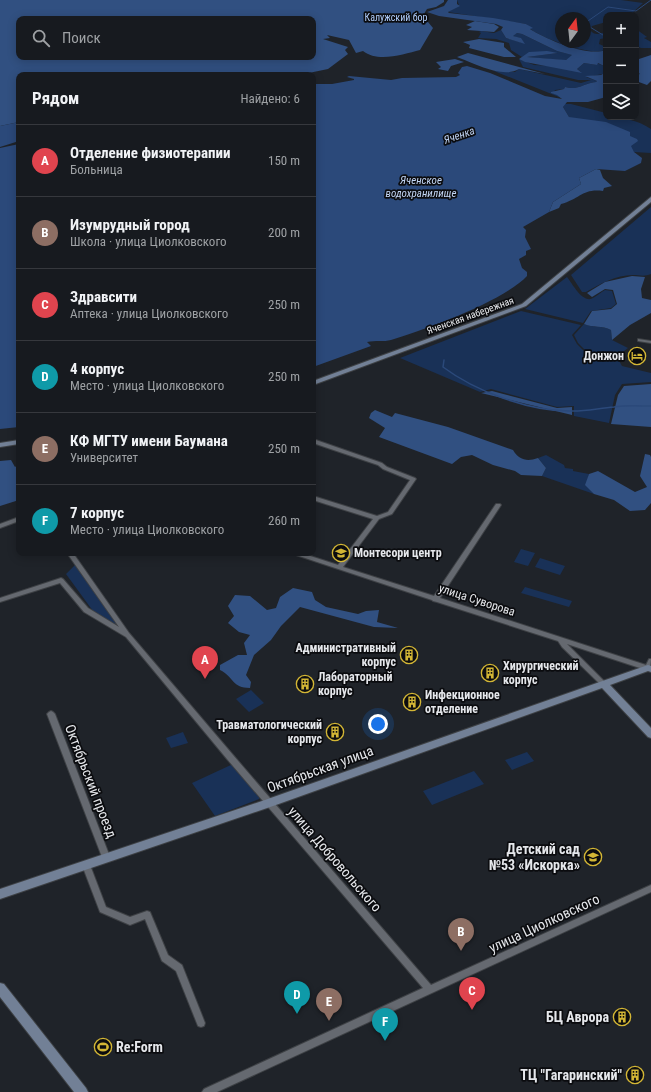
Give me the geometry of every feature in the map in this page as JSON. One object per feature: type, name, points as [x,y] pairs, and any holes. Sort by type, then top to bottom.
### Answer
[{"type":"street","name":"Яченская набережная","points":[[316,382],[524,306],[651,199]]},
{"type":"street","points":[[640,340],[651,342]]},
{"type":"street","points":[[0,444],[16,442]]},
{"type":"street","points":[[316,442],[380,464],[385,468],[414,479],[390,513],[377,518],[340,568]]},
{"type":"street","points":[[316,499],[377,518]]},
{"type":"street","points":[[435,600],[498,504]]},
{"type":"street","points":[[0,526],[16,520]]},
{"type":"street","name":"улица Добровольского","points":[[72,556],[128,635],[269,803],[430,990]]},
{"type":"street","name":"улица Суворова","points":[[304,556],[435,600],[650,666]]},
{"type":"street","name":"улица Добровольского","points":[[0,600],[61,580],[86,610],[128,635]]},
{"type":"street","points":[[560,639],[564,645],[604,684],[651,734]]},
{"type":"street","name":"Октябрьская улица","points":[[0,894],[269,803],[604,684],[650,666]]},
{"type":"street","name":"Октябрьский проезд","points":[[51,714],[106,857]]},
{"type":"street","points":[[86,865],[103,910],[130,921],[147,915],[165,958],[179,968],[202,1023]]},
{"type":"street","name":"улица Циолковского","points":[[207,1092],[651,888]]},
{"type":"street","points":[[0,988],[82,1092]]},
{"type":"shaded area","points":[[457,0],[621,0],[643,3],[633,12],[603,12],[603,23],[592,26],[591,28],[591,12],[555,12],[555,41],[533,31],[526,24],[448,12],[459,5]]},
{"type":"shaded area","points":[[501,30],[506,38],[523,43],[520,38],[512,36],[517,33],[522,34],[557,51],[573,55],[566,60],[526,57],[558,53],[531,52],[522,57],[511,50],[509,43],[496,39],[478,38],[481,33],[479,32],[481,31],[494,33]]},
{"type":"shaded area","points":[[591,31],[598,34],[603,33],[603,38],[600,39],[599,44],[603,46],[603,50],[590,51],[576,48],[591,48]]},
{"type":"shaded area","points":[[639,31],[647,37],[644,38],[651,42],[651,48],[639,47]]},
{"type":"shaded area","points":[[519,59],[534,65],[556,66],[581,72],[577,69],[584,63],[597,65],[597,63],[603,66],[603,74],[586,77],[597,81],[596,82],[573,88],[565,87],[564,89],[555,90],[553,94],[557,94],[564,99],[494,71],[515,72],[519,69],[581,83],[591,80],[578,80],[523,67]]},
{"type":"shaded area","points":[[565,104],[571,104],[603,112],[603,120],[629,120],[641,123],[651,129],[651,153],[634,152],[569,117],[563,107]]},
{"type":"shaded area","points":[[651,207],[651,274],[644,276],[627,275],[614,278],[586,292],[582,292],[571,275]]},
{"type":"shaded area","points":[[567,277],[577,291],[587,299],[595,297],[605,290],[612,291],[616,304],[611,308],[591,311],[583,323],[525,309]]},
{"type":"shaded area","points":[[521,311],[581,325],[572,335],[577,344],[590,357],[617,357],[622,366],[651,373],[651,382],[622,384],[615,395],[609,423],[574,416],[574,406],[557,407],[491,389],[480,392],[400,358]]},
{"type":"shaded area","points":[[584,324],[611,330],[612,340],[628,348],[618,356],[591,356],[578,343],[574,335]]},
{"type":"shaded area","points":[[546,455],[564,465],[565,468],[589,474],[586,485],[594,494],[542,476],[546,468],[538,458]]},
{"type":"shaded area","points":[[521,549],[535,553],[528,566],[514,562]]},
{"type":"shaded area","points":[[540,558],[565,566],[560,575],[535,567]]},
{"type":"shaded area","points":[[75,565],[120,627],[93,611],[66,574]]},
{"type":"shaded area","points":[[525,587],[572,601],[569,607],[521,593]]},
{"type":"shaded area","points":[[251,690],[264,703],[249,712],[236,699]]},
{"type":"shaded area","points":[[183,732],[188,743],[171,748],[166,738]]},
{"type":"shaded area","points":[[527,752],[534,761],[512,770],[505,760]]},
{"type":"shaded area","points":[[233,764],[260,796],[259,799],[215,816],[192,783]]},
{"type":"shaded area","points":[[474,771],[484,784],[432,805],[423,791]]},
{"type":"green space","name":"Калужский бор","points":[[0,0],[444,0],[444,2],[436,7],[427,9],[422,17],[415,16],[415,19],[428,22],[433,28],[420,50],[383,57],[369,55],[363,51],[356,53],[349,40],[327,35],[330,38],[323,39],[348,47],[345,50],[348,54],[328,69],[314,72],[16,72],[16,123],[0,126]]},
{"type":"green space","points":[[475,21],[494,24],[499,27],[494,32],[467,30],[472,27],[466,25]]},
{"type":"green space","points":[[479,39],[504,43],[504,47],[516,57],[504,57],[469,48],[470,45],[463,42]]},
{"type":"green space","points":[[468,53],[545,74],[519,69],[512,72],[497,71],[479,66],[457,57]]},
{"type":"green space","points":[[651,55],[651,81],[647,85],[639,82],[639,59]]},
{"type":"green space","points":[[455,59],[464,62],[451,66],[448,71],[438,69],[441,67],[436,62]]},
{"type":"green space","points":[[596,169],[600,170],[603,178],[612,186],[604,188],[603,191],[596,190],[586,192],[561,204],[559,208],[549,212],[553,202],[581,184],[579,178]]},
{"type":"green space","points":[[632,276],[645,277],[641,289],[642,298],[651,300],[651,313],[630,325],[612,340],[611,330],[584,324],[592,311],[611,309],[617,304],[613,290],[605,289],[592,297],[587,293],[605,282]]},
{"type":"green space","points":[[651,384],[651,427],[611,424],[618,395],[624,386]]},
{"type":"green space","points":[[492,391],[557,408],[572,407],[572,415],[481,393]]},
{"type":"green space","points":[[375,410],[392,417],[395,413],[448,427],[513,450],[521,458],[530,460],[538,458],[546,468],[542,476],[521,475],[515,471],[493,465],[472,455],[461,457],[452,464],[379,437],[385,428],[369,418],[371,413]]},
{"type":"green space","points":[[645,454],[650,455],[651,457],[651,503],[645,510],[630,511],[614,500],[594,494],[585,485],[589,474],[598,471],[635,492],[647,487],[640,476]]},
{"type":"green space","points":[[11,460],[15,467],[16,466],[16,501],[0,506],[0,461]]},
{"type":"green space","points":[[293,588],[312,592],[315,600],[326,607],[358,614],[366,611],[379,610],[377,622],[398,628],[374,627],[300,607],[281,626],[271,640],[254,655],[246,675],[251,682],[250,688],[244,688],[236,684],[220,670],[220,665],[238,655],[247,655],[244,643],[250,635],[239,632],[228,623],[234,616],[228,606],[235,595],[250,596],[267,610],[276,608],[280,597]]},
{"type":"water","points":[[448,0],[457,0],[457,4],[460,6],[448,12],[449,13],[493,18],[526,24],[533,28],[530,29],[555,42],[555,48],[573,48],[598,52],[603,51],[603,66],[598,63],[597,65],[584,63],[577,69],[582,73],[525,62],[519,59],[529,52],[547,51],[558,53],[527,57],[566,60],[572,55],[557,51],[522,34],[517,33],[513,36],[521,38],[525,44],[506,38],[501,30],[503,27],[496,24],[439,16],[427,12],[444,6]]},
{"type":"water","name":"Яченское водохранилище","points":[[467,66],[490,73],[545,96],[562,99],[551,92],[564,89],[565,87],[573,88],[596,82],[597,81],[585,76],[603,74],[603,98],[588,102],[567,102],[563,107],[569,117],[606,122],[630,132],[630,136],[638,141],[631,146],[634,152],[642,158],[641,163],[625,171],[596,169],[579,178],[581,184],[553,202],[549,212],[523,227],[526,230],[525,237],[531,249],[526,251],[526,255],[519,259],[522,268],[527,272],[527,276],[516,286],[483,305],[443,322],[391,340],[367,342],[371,346],[316,366],[316,84],[332,84],[354,80],[347,77],[349,76],[391,80],[402,78],[456,77],[460,75],[458,73],[462,67]]},
{"type":"water","points":[[16,123],[16,142],[0,147],[0,126]]},
{"type":"water","points":[[16,145],[16,427],[0,429],[0,148]]},
{"type":"waterway","points":[[591,19],[608,7],[636,11],[651,0]]},
{"type":"waterway","points":[[591,28],[603,35]]},
{"type":"waterway","points":[[444,360],[443,367],[470,384],[503,398],[537,408],[575,411],[623,406],[651,406]]},
{"type":"place","name":"Донжон","points":[[637,356]]},
{"type":"place","name":"Монтесори центр","points":[[341,553]]},
{"type":"place","name":"Административный корпус","points":[[409,655]]},
{"type":"place","name":"Хирургический корпус","points":[[490,673]]},
{"type":"place","name":"Отделение физиотерапии","points":[[205,679]]},
{"type":"place","name":"Лабораторный корпус","points":[[305,684]]},
{"type":"place","name":"Инфекционное отделение","points":[[412,702]]},
{"type":"place","name":"Травматологический корпус","points":[[335,732]]},
{"type":"place","name":"Детский сад №53 «Искорка»","points":[[593,857]]},
{"type":"place","name":"Изумрудный город","points":[[461,951]]},
{"type":"place","name":"Здравсити","points":[[472,1010]]},
{"type":"place","name":"4 корпус","points":[[297,1014]]},
{"type":"place","name":"БЦ Аврора","points":[[622,1017]]},
{"type":"place","name":"КФ МГТУ имени Баумана","points":[[329,1021]]},
{"type":"place","name":"7 корпус","points":[[385,1041]]},
{"type":"place","name":"Re:Form","points":[[103,1047]]},
{"type":"place","name":"ТЦ \"Гагаринский\"","points":[[635,1075]]},
{"type":"water label","name":"Яченка","points":[[459,135]]}]
